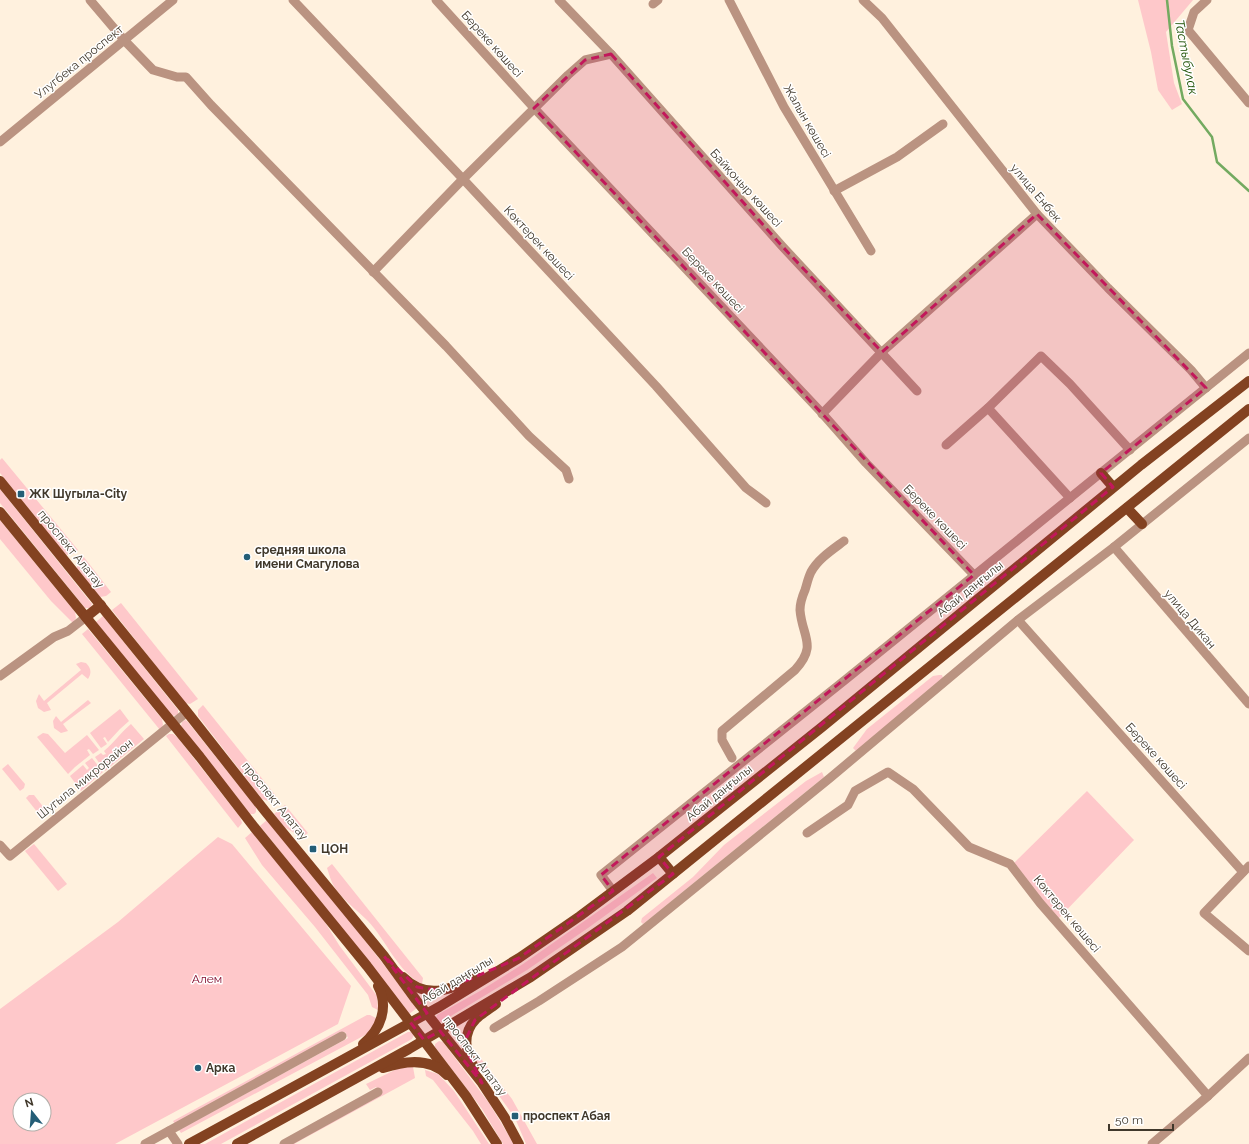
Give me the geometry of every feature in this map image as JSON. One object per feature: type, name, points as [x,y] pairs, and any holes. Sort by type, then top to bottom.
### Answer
[{"type":"main road","name":"Абай даңғылы","points":[[189,1144],[427,1013],[519,958],[580,916],[659,857],[828,722],[1113,487],[1249,381]]},
{"type":"main road","points":[[482,1083],[466,1049],[466,1039],[475,1020],[531,977],[627,911],[1249,410]]},
{"type":"main road","points":[[1100,473],[1113,487]]},
{"type":"main road","name":"проспект Алатау","points":[[0,482],[188,712],[265,811],[384,956],[440,1031],[482,1083],[505,1118],[519,1144]]},
{"type":"main road","points":[[1127,508],[1142,524]]},
{"type":"main road","points":[[0,512],[367,966],[466,1096],[497,1144]]},
{"type":"main road","points":[[86,617],[101,605]]},
{"type":"main road","points":[[659,857],[673,874]]},
{"type":"main road","points":[[384,956],[408,982],[428,990],[442,991],[457,986],[519,958]]},
{"type":"main road","points":[[347,1056],[370,1038],[378,1027],[382,1016],[384,1003],[382,993],[367,966]]},
{"type":"main road","points":[[237,1144],[440,1031],[531,977]]},
{"type":"main road","points":[[359,1076],[409,1061],[424,1062],[445,1072],[466,1096]]},
{"type":"street","points":[[90,0],[124,40],[153,70],[177,77],[186,77],[211,105],[446,346],[529,436],[566,470],[569,480]]},
{"type":"street","name":"Улугбека проспект","points":[[0,142],[173,0]]},
{"type":"street","name":"Көктерек көшесі","points":[[293,0],[463,179],[650,380],[746,488],[766,503]]},
{"type":"street","name":"Береке көшесі","points":[[436,0],[534,108],[822,414],[866,463],[974,575]]},
{"type":"street","name":"Байқоңыр көшесі","points":[[559,0],[611,54],[782,246],[917,391]]},
{"type":"street","name":"Жалын көшесі","points":[[729,0],[784,107],[871,251]]},
{"type":"street","name":"улица Енбек","points":[[863,0],[882,18],[1037,214],[1108,288],[1191,370],[1206,388]]},
{"type":"street","points":[[1207,0],[1194,12],[1188,30],[1249,104]]},
{"type":"street","points":[[373,272],[463,179],[568,75],[585,60],[611,54]]},
{"type":"street","points":[[834,191],[897,157],[943,124]]},
{"type":"street","points":[[822,414],[882,352],[1037,214]]},
{"type":"street","points":[[614,890],[601,875],[1249,353]]},
{"type":"street","points":[[946,445],[988,408],[1041,356],[1081,396],[1130,450]]},
{"type":"street","points":[[988,408],[1070,498]]},
{"type":"street","points":[[494,1028],[539,1001],[622,947],[846,765],[1018,620],[1114,547],[1249,438]]},
{"type":"street","points":[[732,758],[722,740],[722,731],[796,670],[804,660],[808,640],[800,612],[802,597],[811,572],[819,561],[844,541]]},
{"type":"street","name":"улица Дикан","points":[[1114,547],[1249,704]]},
{"type":"street","points":[[0,676],[54,637],[68,632],[86,617]]},
{"type":"street","name":"Береке көшесі","points":[[1018,620],[1246,869]]},
{"type":"street","name":"Шугыла микрорайон","points":[[0,845],[10,856],[188,712]]},
{"type":"street","name":"Көктерек көшесі","points":[[807,833],[848,805],[855,791],[888,772],[912,789],[969,846],[1010,864],[1040,903],[1208,1096]]},
{"type":"street","points":[[1246,869],[1204,913],[1249,951]]},
{"type":"street","points":[[145,1144],[342,1036]]},
{"type":"street","points":[[1157,1142],[1249,1059]]},
{"type":"street","points":[[284,1144],[378,1092]]},
{"type":"street","points":[[170,1131],[178,1144]]},
{"type":"highlighted area","points":[[611,54],[782,246],[882,352],[1037,214],[1206,388],[1101,473],[1113,487],[659,857],[673,874],[475,1020],[466,1039],[466,1049],[482,1083],[440,1031],[424,1040],[410,1022],[427,1013],[384,956],[417,987],[442,991],[519,958],[613,891],[601,875],[974,575],[534,108],[585,60]]},
{"type":"green space","points":[[1138,0],[1193,0],[1166,32],[1174,83],[1182,104],[1172,110],[1158,90],[1151,52]]},
{"type":"green space","points":[[2,458],[78,550],[70,555],[65,554],[0,473],[0,460]]},
{"type":"green space","points":[[0,489],[92,604],[90,608],[85,608],[0,503]]},
{"type":"green space","points":[[0,520],[75,612],[76,618],[73,623],[51,601],[0,539]]},
{"type":"green space","points":[[83,556],[111,592],[106,596],[100,597],[77,569],[77,562]]},
{"type":"green space","points":[[121,603],[198,699],[190,704],[185,703],[112,610]]},
{"type":"green space","points":[[103,616],[178,710],[178,715],[172,716],[96,622]]},
{"type":"green space","points":[[88,629],[162,719],[163,725],[160,730],[82,634]]},
{"type":"green space","points":[[81,662],[86,663],[90,669],[88,679],[82,674],[47,703],[51,710],[44,712],[38,708],[36,701],[39,694],[44,701],[81,670],[76,664]]},
{"type":"green space","points":[[942,675],[943,678],[856,751],[853,748],[867,729],[933,676]]},
{"type":"green space","points":[[88,700],[91,703],[63,724],[68,731],[61,733],[54,728],[53,721],[56,716],[61,722]]},
{"type":"green space","points":[[203,705],[276,796],[268,801],[262,799],[198,716],[198,710]]},
{"type":"green space","points":[[120,709],[129,721],[108,742],[105,737],[103,738],[107,744],[101,748],[90,733]]},
{"type":"green space","points":[[185,720],[256,807],[256,812],[254,814],[250,814],[181,726],[182,722]]},
{"type":"green space","points":[[131,724],[144,739],[105,771],[95,757],[101,753],[103,755],[106,754],[104,751]]},
{"type":"green space","points":[[43,733],[48,734],[65,753],[87,735],[99,750],[93,754],[89,749],[87,750],[90,755],[68,774],[37,737]]},
{"type":"green space","points":[[173,734],[178,738],[240,817],[242,823],[238,828],[166,736]]},
{"type":"green space","points":[[92,758],[103,772],[81,791],[70,776],[83,765],[87,770],[89,768],[85,763]]},
{"type":"green space","points":[[8,764],[25,784],[24,788],[20,791],[2,769]]},
{"type":"green space","points":[[822,772],[824,777],[652,917],[643,924],[641,922],[642,918],[693,877],[724,845],[806,781]]},
{"type":"green space","points":[[1087,791],[1134,840],[1057,920],[1014,863]]},
{"type":"green space","points":[[29,795],[34,795],[48,813],[42,818],[26,798]]},
{"type":"green space","points":[[285,805],[308,833],[302,837],[284,827],[274,814]]},
{"type":"green space","points":[[267,820],[343,913],[417,1008],[409,1014],[260,826]]},
{"type":"green space","points":[[252,832],[323,919],[339,945],[377,996],[378,1010],[372,1007],[368,995],[315,927],[262,865],[245,838]]},
{"type":"green space","name":"Алем","points":[[218,837],[232,844],[351,986],[338,1024],[115,1144],[0,1144],[0,1009],[118,922]]},
{"type":"green space","points":[[34,844],[67,884],[58,891],[25,851]]},
{"type":"green space","points":[[332,864],[423,978],[422,984],[406,972],[375,929],[342,897],[335,888],[327,868]]},
{"type":"green space","points":[[653,873],[657,878],[527,970],[441,1022],[438,1021],[436,1018],[437,1015],[480,991],[523,964]]},
{"type":"green space","points":[[367,1015],[378,1019],[367,1034],[181,1133],[179,1130],[348,1038],[345,1032],[175,1124],[173,1121]]},
{"type":"green space","points":[[408,1032],[411,1032],[414,1035],[412,1039],[221,1144],[205,1144]]},
{"type":"green space","points":[[439,1041],[443,1042],[489,1103],[514,1144],[503,1144],[482,1109],[435,1047],[435,1044]]},
{"type":"green space","points":[[472,1047],[512,1099],[537,1144],[526,1144],[515,1118],[477,1065]]},
{"type":"green space","points":[[401,1067],[413,1067],[415,1078],[294,1144],[288,1144],[380,1093],[376,1087],[370,1090],[366,1084]]},
{"type":"green space","points":[[425,1070],[438,1074],[454,1091],[489,1144],[481,1144],[473,1131],[433,1080],[426,1076]]},
{"type":"waterway","name":"Тастыбулак","points":[[1167,0],[1172,46],[1183,99],[1212,137],[1217,162],[1249,191]]},
{"type":"place","name":"ЖК Шугыла-City","points":[[21,494]]},
{"type":"place","name":"средняя школа имени Смагулова","points":[[247,557]]},
{"type":"place","name":"ЦОН","points":[[313,849]]},
{"type":"place","name":"Арка","points":[[198,1068]]},
{"type":"place","name":"проспект Абая","points":[[515,1116]]}]
